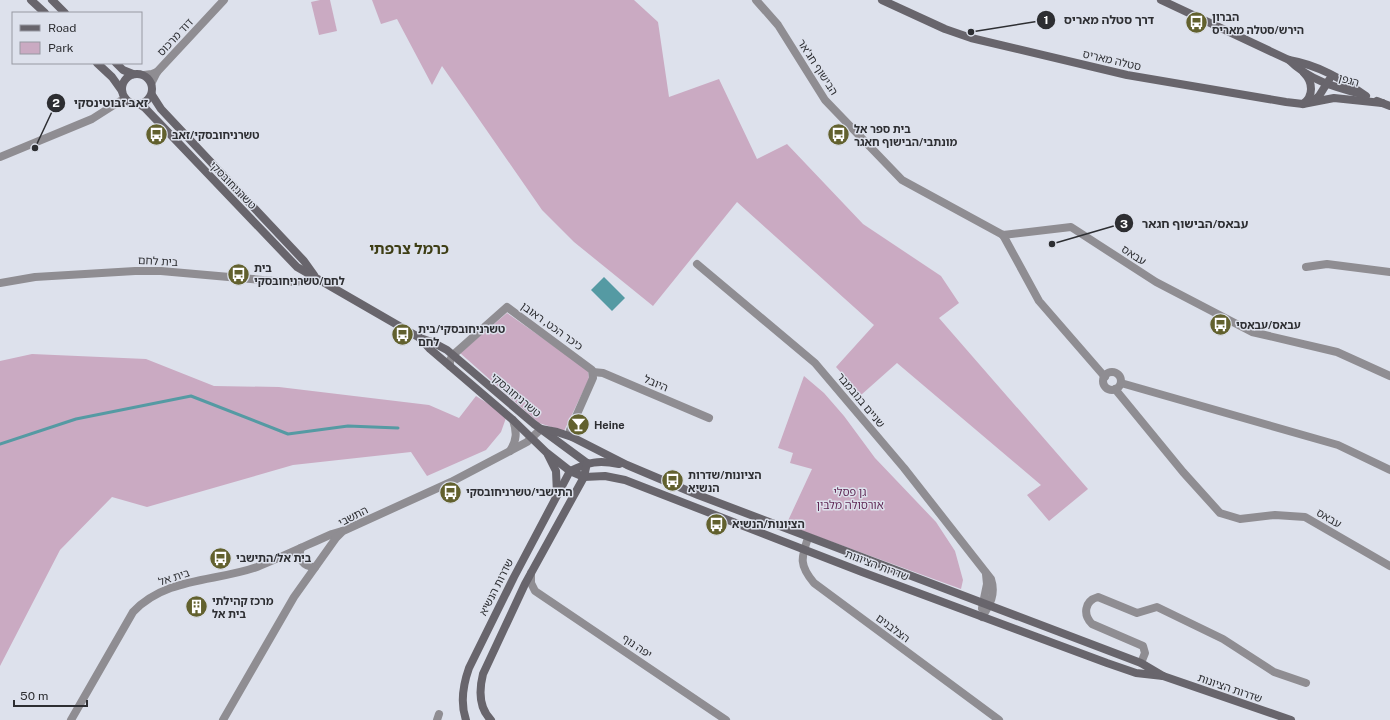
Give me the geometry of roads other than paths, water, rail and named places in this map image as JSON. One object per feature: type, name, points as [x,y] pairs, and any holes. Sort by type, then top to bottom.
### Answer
[{"type":"street","points":[[31,0],[44,12]]},
{"type":"street","points":[[52,0],[64,12]]},
{"type":"street","name":"דוד מרכוס","points":[[152,82],[157,72],[224,0]]},
{"type":"street","name":"הבישוף חג'אר","points":[[756,0],[778,25],[825,100],[902,180],[1003,235]]},
{"type":"street","name":"סטלה מאריס","points":[[882,0],[928,22],[971,38],[1127,75],[1266,100],[1307,103],[1334,98],[1382,103]]},
{"type":"street","points":[[1161,0],[1289,60],[1308,77],[1311,86],[1310,96],[1307,103]]},
{"type":"street","name":"הגפן","points":[[1289,60],[1309,64],[1333,75],[1366,96],[1390,106]]},
{"type":"street","points":[[98,64],[112,77],[123,95],[133,104],[146,102],[152,95],[152,82],[144,75],[133,74],[123,70],[117,64]]},
{"type":"street","name":"דוד מרכוס","points":[[144,75],[157,72]]},
{"type":"street","name":"הגפן","points":[[1303,73],[1335,88],[1366,96]]},
{"type":"street","points":[[123,95],[123,82],[133,74]]},
{"type":"street","points":[[1307,103],[1319,96],[1333,75]]},
{"type":"street","points":[[0,157],[92,119],[123,95]]},
{"type":"street","name":"טשרניחובסקי","points":[[152,95],[161,108],[304,261],[314,276]]},
{"type":"street","name":"טשרניחובסקי","points":[[139,104],[145,108],[297,267],[420,338],[440,346],[453,355],[541,429],[572,437],[627,465]]},
{"type":"street","name":"עבאס","points":[[1003,235],[1071,227],[1156,282],[1252,332],[1337,352],[1390,376]]},
{"type":"street","points":[[1003,235],[1039,301],[1105,377]]},
{"type":"street","name":"שניים בנובמבר","points":[[697,264],[815,363],[904,468],[986,572],[986,604],[982,617]]},
{"type":"street","points":[[1306,267],[1327,264],[1390,272]]},
{"type":"street","name":"בית לחם","points":[[0,283],[36,277],[135,271],[286,282],[305,281],[314,276]]},
{"type":"street","name":"כיכר הכט, ראובן","points":[[453,355],[506,307],[589,367],[593,372]]},
{"type":"street","name":"טשרניחובסקי","points":[[420,338],[430,349],[513,420],[547,453],[570,471],[584,477]]},
{"type":"street","points":[[450,366],[450,360],[453,355]]},
{"type":"street","points":[[572,437],[570,435],[570,430],[593,378],[593,372]]},
{"type":"street","name":"היובל","points":[[593,372],[603,373],[709,418]]},
{"type":"street","points":[[1110,373],[1116,373],[1120,377],[1118,386],[1112,390],[1107,388],[1104,383],[1105,377],[1110,373]]},
{"type":"street","points":[[1118,386],[1338,444],[1390,470]]},
{"type":"street","name":"עבאס","points":[[1118,386],[1183,472],[1220,513],[1240,519],[1275,515],[1305,517],[1390,566]]},
{"type":"street","points":[[509,452],[516,438],[516,426],[513,420]]},
{"type":"street","points":[[541,429],[587,463]]},
{"type":"street","name":"התשבי","points":[[223,720],[294,597],[320,559],[343,531],[451,482],[509,452],[532,438],[541,429]]},
{"type":"street","points":[[547,453],[556,471],[556,496]]},
{"type":"street","points":[[570,471],[587,463],[602,462],[627,465]]},
{"type":"street","points":[[491,720],[483,710],[480,693],[483,674],[519,594],[584,477],[587,463]]},
{"type":"street","name":"שדרות הציונות","points":[[627,465],[698,495],[808,538],[1141,663],[1163,676],[1290,720]]},
{"type":"street","name":"שדרות הנשיא","points":[[466,720],[462,701],[465,677],[468,668],[507,590],[570,471]]},
{"type":"street","name":"שדרות הציונות","points":[[584,477],[605,476],[625,480],[982,617],[1121,668],[1136,673],[1163,676]]},
{"type":"street","name":"בית אל","points":[[71,720],[133,612],[147,600],[174,586],[239,572],[257,566],[312,542],[343,531]]},
{"type":"street","name":"הצלבנים","points":[[808,538],[802,556],[802,566],[806,574],[814,583],[999,720]]},
{"type":"street","points":[[312,542],[319,549],[320,559]]},
{"type":"street","points":[[300,548],[299,555],[302,562],[307,566],[315,567]]},
{"type":"street","points":[[531,573],[531,584],[535,591]]},
{"type":"street","points":[[519,594],[526,590],[535,591]]},
{"type":"street","name":"יפה נוף","points":[[535,591],[726,720]]},
{"type":"street","points":[[1141,663],[1145,653],[1143,646],[1092,624],[1088,620],[1086,609],[1094,598],[1098,597],[1137,613],[1157,607],[1223,639],[1274,672],[1306,683]]},
{"type":"water","points":[[604,277],[625,298],[612,311],[591,290]]},
{"type":"waterway","points":[[0,444],[76,419],[191,396],[288,434],[348,426],[398,428]]},
{"type":"place","name":"הברון הירש/סטלה מאריס","points":[[1196,23]]},
{"type":"place","name":"דרך סטלה מאריס","points":[[971,32]]},
{"type":"place","name":"טשרניחובסקי/זאב","points":[[157,135]]},
{"type":"place","name":"בית ספר אל מונתבי/הבישוף חאגר","points":[[839,135]]},
{"type":"place","name":"זאב זבוטינסקי","points":[[35,148]]},
{"type":"place","name":"עבאס/הבישוף חגאר","points":[[1052,244]]},
{"type":"place","name":"בית לחם/טשרניחובסקי","points":[[239,274]]},
{"type":"place","name":"עבאס/עבאסי","points":[[1220,325]]},
{"type":"place","name":"טשרניחובסקי/בית לחם","points":[[402,335]]},
{"type":"place","name":"Heine","points":[[578,425]]},
{"type":"place","name":"הציונות/שדרות הנשיא","points":[[673,481]]},
{"type":"place","name":"התישבי/טשרניחובסקי","points":[[451,492]]},
{"type":"place","name":"הציונות/הנשיא","points":[[717,524]]},
{"type":"place","name":"בית אל/התישבי","points":[[220,558]]},
{"type":"place","name":"מרכז קהילתי בית אל","points":[[197,607]]},
{"type":"district","name":"כרמל צרפתי","points":[[409,249]]},
{"type":"park label","name":"גן פסלי אורסולה מלבין","points":[[850,498]]}]
